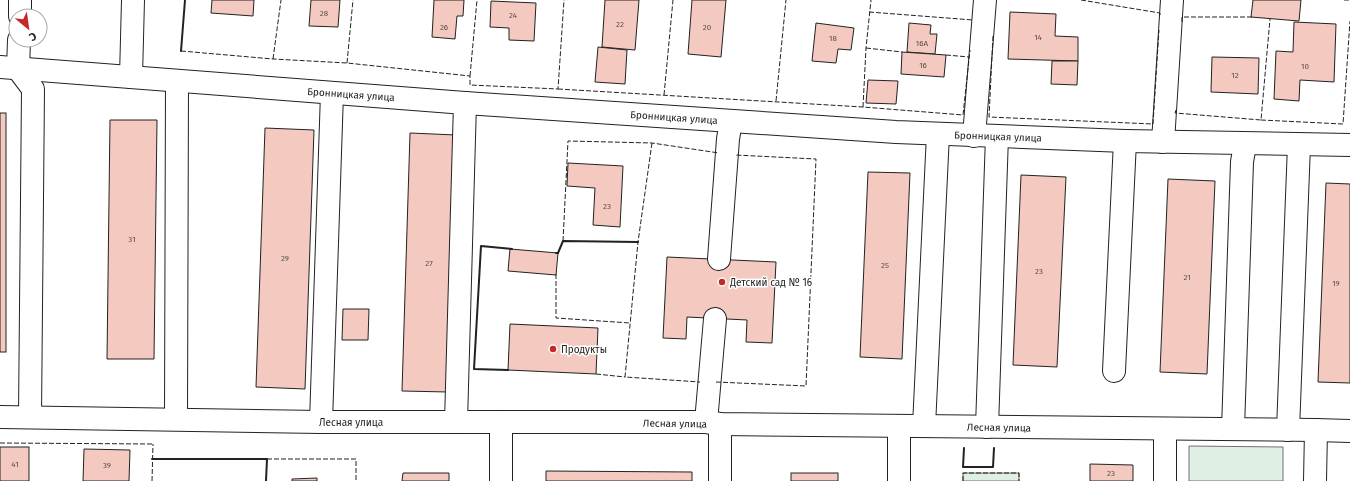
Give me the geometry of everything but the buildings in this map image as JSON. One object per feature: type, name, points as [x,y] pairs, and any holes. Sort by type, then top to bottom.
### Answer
[{"type":"street","points":[[131,77],[133,0]]},
{"type":"street","points":[[974,136],[985,0]]},
{"type":"street","points":[[1164,142],[1172,0]]},
{"type":"street","points":[[16,48],[9,68],[33,89],[30,417]]},
{"type":"street","name":"Бронницкая улица","points":[[9,68],[465,103],[938,134],[1125,141],[1350,145]]},
{"type":"street","points":[[176,419],[177,82]]},
{"type":"street","points":[[321,422],[332,93]]},
{"type":"street","points":[[456,422],[465,103]]},
{"type":"street","points":[[719,259],[728,139],[732,121]]},
{"type":"street","points":[[924,426],[938,134]]},
{"type":"street","points":[[987,427],[997,136]]},
{"type":"street","points":[[1114,371],[1125,141]]},
{"type":"street","points":[[1233,429],[1242,162],[1245,144]]},
{"type":"street","points":[[1288,430],[1299,145]]},
{"type":"street","points":[[715,319],[713,423],[720,481]]},
{"type":"street","name":"Лесная улица","points":[[0,417],[321,422],[713,423],[1350,431]]},
{"type":"street","points":[[500,481],[501,422]]},
{"type":"street","points":[[899,426],[899,481]]},
{"type":"street","points":[[1164,481],[1165,428]]},
{"type":"street","points":[[1315,481],[1316,430]]},
{"type":"green space","points":[[1189,446],[1283,447],[1283,481],[1189,481]]},
{"type":"green space","points":[[963,473],[1019,473],[1019,481],[963,481]]},
{"type":"fence","points":[[273,59],[281,0]]},
{"type":"fence","points":[[347,63],[353,0]]},
{"type":"fence","points":[[470,76],[477,0]]},
{"type":"fence","points":[[181,51],[273,59],[347,63],[470,76],[470,85],[558,89],[564,0]]},
{"type":"fence","points":[[664,95],[673,0]]},
{"type":"fence","points":[[776,101],[786,0]]},
{"type":"fence","points":[[863,107],[866,48],[871,0]]},
{"type":"fence","points":[[1081,0],[1160,13],[1160,16]]},
{"type":"fence","points":[[1344,0],[1350,0]]},
{"type":"fence","points":[[869,12],[973,20]]},
{"type":"fence","points":[[1182,22],[1182,17],[1252,17]]},
{"type":"fence","points":[[1176,110],[1175,113],[1261,120],[1270,19]]},
{"type":"fence","points":[[1261,120],[1343,124],[1350,21]]},
{"type":"fence","points":[[993,36],[989,117],[1153,124],[1159,30]]},
{"type":"fence","points":[[866,48],[902,52]]},
{"type":"fence","points":[[558,89],[863,107],[963,115],[970,50]]},
{"type":"fence","points":[[946,55],[969,57]]},
{"type":"fence","points":[[563,241],[568,141],[652,143],[719,153]]},
{"type":"fence","points":[[652,143],[638,242],[625,377],[700,382]]},
{"type":"fence","points":[[716,382],[806,386],[816,159],[735,155]]},
{"type":"fence","points":[[556,274],[556,318],[630,323]]},
{"type":"fence","points":[[596,374],[625,377]]},
{"type":"fence","points":[[0,443],[153,444]]},
{"type":"fence","points":[[152,481],[153,444]]},
{"type":"fence","points":[[267,459],[356,459],[356,481]]},
{"type":"fence","points":[[963,481],[963,473],[1019,473],[1019,481]]},
{"type":"wall","points":[[181,51],[185,0]]},
{"type":"wall","points":[[556,253],[558,253],[563,241],[638,242]]},
{"type":"wall","points":[[508,370],[474,369],[481,246],[512,249]]},
{"type":"wall","points":[[964,448],[963,467],[993,467],[994,448]]},
{"type":"wall","points":[[152,459],[267,459],[266,481]]},
{"type":"place","name":"Детский сад № 16","points":[[722,282]]},
{"type":"place","name":"Продукты","points":[[553,349]]}]
